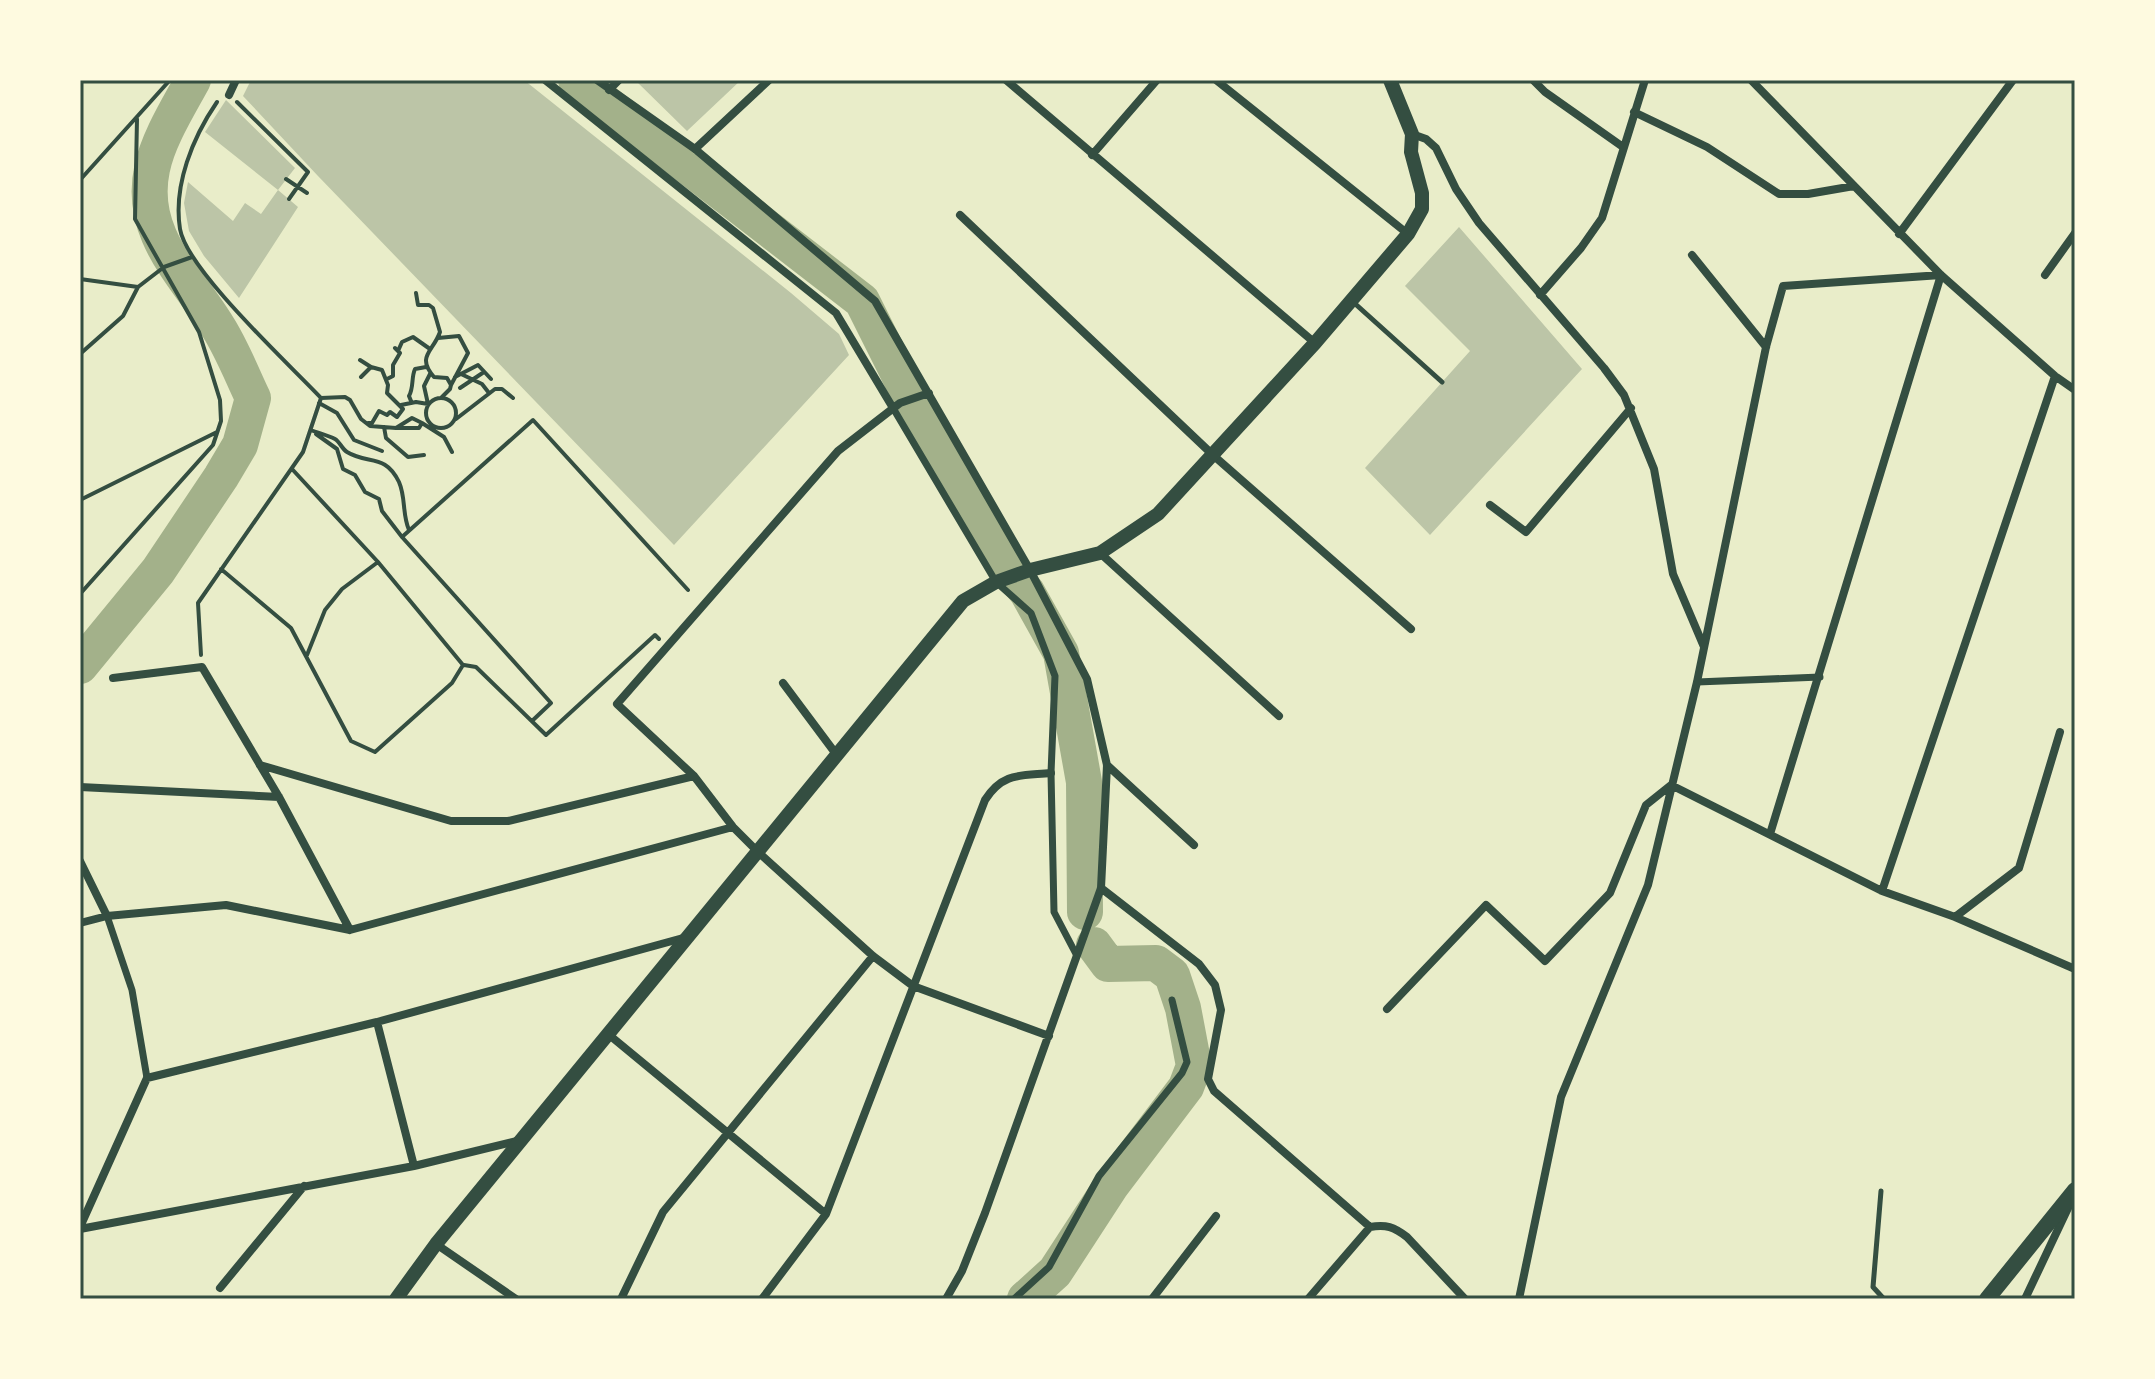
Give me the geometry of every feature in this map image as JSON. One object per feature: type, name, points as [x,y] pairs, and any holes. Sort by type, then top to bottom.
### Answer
[{"type":"main road","points":[[1987,1299],[2075,1192]]},
{"type":"street","points":[[229,95],[236,80]]},
{"type":"street","points":[[545,80],[836,313],[897,406],[996,582],[1031,613],[1055,676],[1051,773],[1054,912],[1076,954]]},
{"type":"street","points":[[597,80],[695,149],[875,301],[925,394],[1030,570],[1087,679],[1107,765],[1101,888],[985,1213],[962,1271],[946,1299]]},
{"type":"street","points":[[609,90],[619,80]]},
{"type":"street","points":[[695,149],[769,80]]},
{"type":"street","points":[[1006,80],[1315,343]]},
{"type":"street","points":[[1092,155],[1157,80]]},
{"type":"street","points":[[1216,80],[1408,234]]},
{"type":"street","points":[[396,1299],[436,1244],[963,601],[996,582],[1030,570],[1100,553],[1158,514],[1315,343],[1408,234],[1419,217],[1423,201],[1411,152],[1412,134],[1390,80]]},
{"type":"street","points":[[1533,80],[1545,92],[1623,147]]},
{"type":"street","points":[[1540,295],[1581,248],[1602,218],[1645,80]]},
{"type":"street","points":[[1751,80],[1941,275],[2055,376],[2075,390]]},
{"type":"street","points":[[1899,234],[2013,80]]},
{"type":"street","points":[[1634,112],[1707,147],[1779,194],[1808,194],[1854,186]]},
{"type":"street","points":[[1412,134],[1426,139],[1436,148],[1466,205],[1498,248],[1611,376],[1631,408],[1654,469],[1673,574],[1704,647]]},
{"type":"street","points":[[960,215],[1214,456],[1411,629]]},
{"type":"street","points":[[2045,275],[2075,233]]},
{"type":"street","points":[[1692,255],[1766,347]]},
{"type":"street","points":[[1519,1299],[1561,1097],[1648,885],[1697,682],[1766,347],[1783,286],[1941,275]]},
{"type":"street","points":[[1770,834],[1941,275]]},
{"type":"street","points":[[1882,891],[2055,376]]},
{"type":"street","points":[[925,394],[897,406],[838,451],[617,704],[694,776],[733,827],[757,851],[873,956],[913,986],[1049,1036]]},
{"type":"street","points":[[1490,505],[1526,532],[1631,408]]},
{"type":"street","points":[[1100,553],[1279,716]]},
{"type":"street","points":[[113,678],[202,667],[279,797],[350,930]]},
{"type":"street","points":[[1697,682],[1820,677]]},
{"type":"street","points":[[783,683],[836,754]]},
{"type":"street","points":[[1955,917],[2019,868],[2060,732]]},
{"type":"street","points":[[260,765],[451,821],[508,821],[694,776]]},
{"type":"street","points":[[1107,765],[1194,845]]},
{"type":"street","points":[[762,1299],[826,1214],[985,800],[994,785],[1009,777],[1051,773]]},
{"type":"street","points":[[1671,785],[1882,891],[1955,917],[2075,969]]},
{"type":"street","points":[[1387,1009],[1486,905],[1545,961],[1610,893],[1646,805],[1671,785]]},
{"type":"street","points":[[80,787],[279,797]]},
{"type":"street","points":[[80,923],[107,916],[226,905],[350,930],[733,827]]},
{"type":"street","points":[[80,861],[107,916],[132,990],[147,1078],[80,1228]]},
{"type":"street","points":[[1101,888],[1199,964],[1215,985],[1221,1010],[1208,1079],[1214,1091],[1370,1227]]},
{"type":"street","points":[[147,1078],[377,1022],[687,937]]},
{"type":"street","points":[[621,1299],[663,1212],[873,956]]},
{"type":"street","points":[[1014,1299],[1049,1267],[1099,1176],[1182,1073],[1187,1062],[1172,1000]]},
{"type":"street","points":[[377,1022],[414,1166]]},
{"type":"street","points":[[608,1034],[826,1214]]},
{"type":"street","points":[[80,1228],[414,1166],[521,1140]]},
{"type":"street","points":[[220,1288],[304,1186]]},
{"type":"street","points":[[2025,1299],[2075,1192]]},
{"type":"street","points":[[1152,1299],[1216,1216]]},
{"type":"street","points":[[1308,1299],[1370,1227],[1384,1225],[1396,1229],[1465,1299]]},
{"type":"street","points":[[436,1244],[516,1299]]},
{"type":"lane","points":[[1351,300],[1442,382]]},
{"type":"lane","points":[[1881,1191],[1873,1287],[1884,1299]]},
{"type":"path","points":[[80,180],[170,80]]},
{"type":"path","points":[[229,95],[308,172],[289,199]]},
{"type":"path","points":[[218,100],[192,146],[181,194],[180,230],[190,258],[328,410],[337,413],[354,440],[382,451]]},
{"type":"path","points":[[80,594],[213,445],[221,421],[220,400],[199,332],[135,219],[137,119]]},
{"type":"path","points":[[286,179],[307,193]]},
{"type":"path","points":[[80,354],[123,316],[138,287],[164,267],[190,258]]},
{"type":"path","points":[[80,279],[138,287]]},
{"type":"path","points":[[416,293],[418,305],[433,308],[440,332],[425,361],[426,367],[434,377],[447,378],[451,385]]},
{"type":"path","points":[[396,428],[441,398],[468,353],[459,336],[438,338]]},
{"type":"path","points":[[387,379],[393,376],[393,365],[400,353],[396,350],[402,342],[413,337],[430,349]]},
{"type":"path","points":[[360,360],[382,370],[387,379],[387,393],[403,412],[444,437],[452,452]]},
{"type":"path","points":[[462,364],[470,370],[473,379]]},
{"type":"path","points":[[455,377],[478,365],[491,379]]},
{"type":"path","points":[[361,377],[371,367]]},
{"type":"path","points":[[411,402],[409,396],[415,369],[426,367]]},
{"type":"path","points":[[460,388],[484,372]]},
{"type":"path","points":[[430,374],[424,386],[426,418],[432,426],[442,428],[495,389],[502,389],[513,398]]},
{"type":"path","points":[[461,374],[482,384],[489,393]]},
{"type":"path","points":[[320,400],[345,397],[366,424],[411,430],[419,428],[422,423]]},
{"type":"path","points":[[441,398],[450,401],[455,410],[463,413]]},
{"type":"path","points":[[202,667],[198,603],[306,447],[320,400]]},
{"type":"path","points":[[400,405],[411,402],[427,406]]},
{"type":"path","points":[[444,437],[455,410]]},
{"type":"path","points":[[366,424],[372,423],[379,411],[387,415],[390,412],[397,417],[403,412]]},
{"type":"path","points":[[402,537],[533,420],[688,590]]},
{"type":"path","points":[[384,427],[386,438],[408,457],[424,455]]},
{"type":"path","points":[[311,430],[337,439],[347,452],[380,460],[389,468],[399,482],[404,500],[403,516],[409,530]]},
{"type":"path","points":[[311,430],[337,449],[343,469],[355,475],[365,492],[379,499],[382,511],[402,537],[532,678],[551,703],[532,721]]},
{"type":"path","points":[[80,500],[217,432]]},
{"type":"path","points":[[292,469],[378,562],[463,665],[476,667],[546,735],[655,635],[667,646]]},
{"type":"path","points":[[307,655],[325,610],[342,589],[378,562]]},
{"type":"path","points":[[221,569],[291,628],[351,741],[375,752],[452,683],[463,665]]},
{"type":"building","points":[[251,80],[524,80],[791,293],[839,334],[849,355],[674,545],[243,96]]},
{"type":"building","points":[[635,80],[741,80],[687,131]]},
{"type":"building","points":[[226,100],[295,168],[278,190],[205,132]]},
{"type":"building","points":[[188,182],[233,221],[245,203],[261,214],[278,190],[298,207],[239,298],[204,256],[189,231],[184,203]]},
{"type":"building","points":[[1459,227],[1582,369],[1430,535],[1365,468],[1470,351],[1405,286]]},
{"type":"waterway","points":[[80,666],[158,571],[221,477],[240,445],[253,398],[223,335],[168,254],[152,214],[150,193],[155,158],[193,80]]},
{"type":"waterway","points":[[576,80],[862,301],[911,399],[1002,562],[1027,592],[1061,653],[1084,782],[1085,912]]},
{"type":"waterway","points":[[1025,1299],[1055,1272],[1111,1186],[1186,1087],[1194,1066],[1183,1008],[1172,975],[1156,963],[1108,964],[1094,945]]}]
